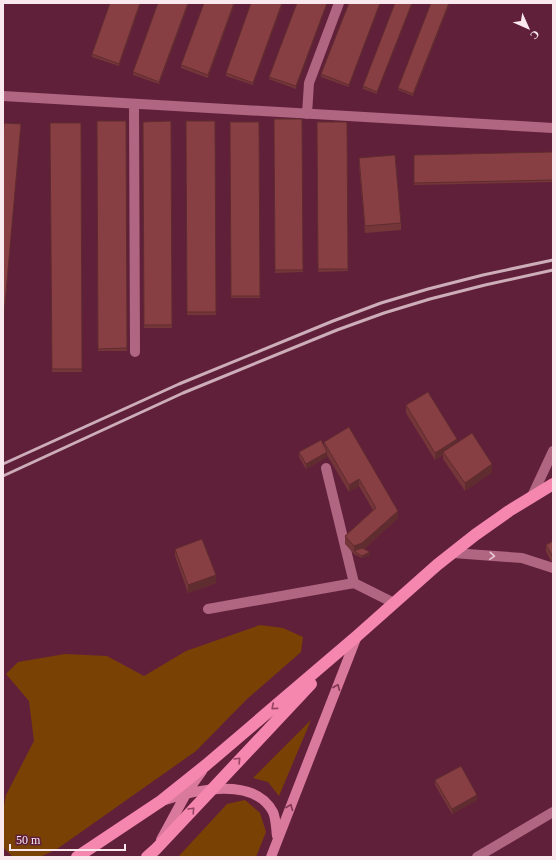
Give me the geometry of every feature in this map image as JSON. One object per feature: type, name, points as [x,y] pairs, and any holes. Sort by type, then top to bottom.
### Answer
[{"type":"highway","points":[[77,857],[161,801],[206,765],[453,553],[498,519],[553,484]]},
{"type":"highway","points":[[150,854],[357,636]]},
{"type":"main road","points":[[271,857],[357,636]]},
{"type":"main road","points":[[150,854],[187,792],[206,765]]},
{"type":"main road","points":[[161,801],[187,792],[211,789],[234,789],[252,794],[265,802],[272,812],[276,823],[277,840]]},
{"type":"street","points":[[307,114],[309,83],[339,3]]},
{"type":"street","points":[[3,96],[553,128]]},
{"type":"street","points":[[134,104],[135,352]]},
{"type":"street","points":[[532,496],[553,451]]},
{"type":"street","points":[[326,468],[354,583]]},
{"type":"street","points":[[453,553],[522,558],[553,568]]},
{"type":"street","points":[[208,609],[354,583],[394,603]]},
{"type":"street","points":[[476,857],[553,812]]},
{"type":"shaded area","points":[[260,625],[283,628],[303,637],[301,652],[247,699],[196,751],[57,849],[40,857],[13,857],[3,847],[3,811],[6,795],[34,741],[29,701],[6,674],[18,662],[65,654],[107,656],[144,676],[186,651]]},
{"type":"shaded area","points":[[311,720],[279,796],[268,782],[253,778]]},
{"type":"shaded area","points":[[245,800],[260,813],[266,832],[256,857],[178,857],[227,804]]},
{"type":"building","points":[[110,3],[140,3],[119,64],[92,54]]},
{"type":"building","points":[[158,3],[188,3],[159,82],[133,72]]},
{"type":"building","points":[[204,3],[234,3],[208,75],[181,65]]},
{"type":"building","points":[[251,3],[282,3],[253,83],[226,73]]},
{"type":"building","points":[[297,3],[327,3],[296,86],[269,77]]},
{"type":"building","points":[[349,3],[380,3],[349,85],[321,74]]},
{"type":"building","points":[[395,3],[412,3],[377,92],[363,86]]},
{"type":"building","points":[[431,3],[449,3],[413,94],[398,88]]},
{"type":"building","points":[[274,119],[302,119],[303,270],[275,270]]},
{"type":"building","points":[[97,121],[126,121],[127,348],[98,349]]},
{"type":"building","points":[[171,121],[172,325],[144,325],[143,122]]},
{"type":"building","points":[[186,121],[215,121],[216,312],[187,312]]},
{"type":"building","points":[[230,122],[259,122],[260,296],[231,296]]},
{"type":"building","points":[[317,122],[347,122],[348,269],[318,269]]},
{"type":"building","points":[[4,123],[21,124],[3,326],[3,140]]},
{"type":"building","points":[[50,123],[81,123],[82,369],[52,369]]},
{"type":"building","points":[[553,152],[553,180],[414,183],[414,155]]},
{"type":"building","points":[[395,155],[401,223],[365,226],[359,158]]},
{"type":"building","points":[[428,392],[457,439],[435,453],[406,405]]},
{"type":"building","points":[[349,427],[398,511],[362,543],[354,546],[345,536],[376,508],[359,479],[349,485],[324,442]]},
{"type":"building","points":[[472,433],[492,464],[465,483],[443,452]]},
{"type":"building","points":[[321,440],[327,452],[306,464],[299,452]]},
{"type":"building","points":[[202,539],[216,575],[188,585],[175,549]]},
{"type":"building","points":[[553,541],[553,557],[546,545]]},
{"type":"building","points":[[362,548],[370,552],[362,556],[354,551]]},
{"type":"building","points":[[461,766],[477,795],[452,809],[435,780]]},
{"type":"railway","points":[[3,464],[179,384],[381,303],[483,275],[553,260]]},
{"type":"railway","points":[[3,476],[183,393],[337,330],[384,313],[430,299],[553,270]]}]
